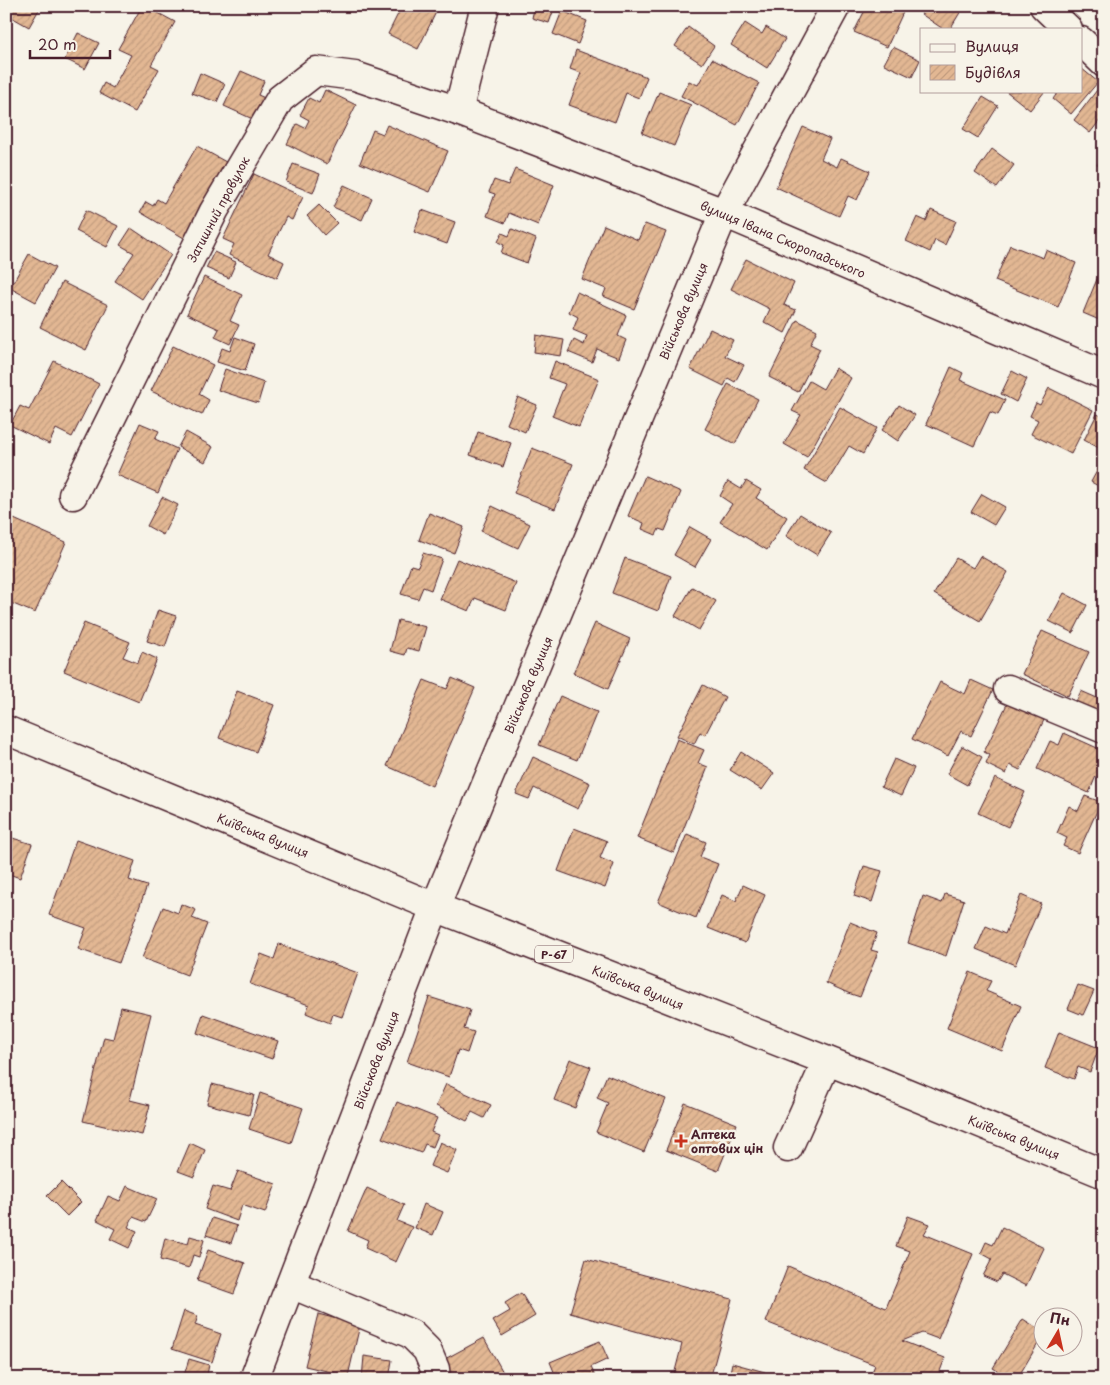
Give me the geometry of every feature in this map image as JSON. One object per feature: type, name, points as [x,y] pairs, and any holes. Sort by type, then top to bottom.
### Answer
[{"type":"street","points":[[458,111],[485,6]]},
{"type":"street","name":"Військова вулиця","points":[[254,1379],[435,906],[724,213],[836,6]]},
{"type":"street","points":[[1044,6],[1067,28]]},
{"type":"street","points":[[1082,42],[1104,63]]},
{"type":"street","name":"Затишний провулок","points":[[74,495],[214,211],[280,99],[316,71],[355,76],[458,111]]},
{"type":"street","name":"вулиця Івана Скоропадського","points":[[458,111],[724,213],[1104,375]]},
{"type":"street","points":[[1008,689],[1104,729]]},
{"type":"street","name":"Київська вулиця","points":[[6,730],[435,906],[827,1061],[1104,1174]]},
{"type":"street","points":[[788,1148],[827,1061]]},
{"type":"street","points":[[291,1284],[411,1334],[427,1350],[435,1368],[436,1379]]},
{"type":"building","points":[[6,6],[41,6],[29,27],[6,14]]},
{"type":"building","points":[[142,6],[175,22],[151,65],[159,69],[135,112],[99,93],[104,83],[113,88],[131,55],[118,49]]},
{"type":"building","points":[[402,6],[415,6],[422,10],[423,6],[439,6],[418,49],[388,34]]},
{"type":"building","points":[[526,6],[555,6],[549,23],[532,18],[534,9]]},
{"type":"building","points":[[867,6],[901,6],[905,8],[887,47],[854,32]]},
{"type":"building","points":[[926,6],[964,6],[951,28],[942,28],[921,14]]},
{"type":"building","points":[[562,11],[587,21],[578,44],[553,34]]},
{"type":"building","points":[[745,23],[762,34],[766,27],[785,39],[767,68],[731,45]]},
{"type":"building","points":[[688,27],[714,46],[702,64],[675,46]]},
{"type":"building","points":[[78,33],[99,43],[85,69],[65,59]]},
{"type":"building","points":[[893,47],[920,60],[912,77],[884,64]]},
{"type":"building","points":[[576,50],[647,77],[639,98],[626,93],[615,122],[569,105],[581,73],[570,69]]},
{"type":"building","points":[[712,59],[759,83],[737,125],[681,96],[689,81],[698,85]]},
{"type":"building","points":[[1082,69],[1098,82],[1071,114],[1053,99],[1058,92],[1082,92]]},
{"type":"building","points":[[241,71],[264,81],[258,95],[267,99],[257,121],[224,106]]},
{"type":"building","points":[[200,73],[225,84],[217,102],[192,93]]},
{"type":"building","points":[[325,90],[356,105],[327,164],[287,144],[297,124],[305,128],[309,120],[300,115],[309,98],[319,103]]},
{"type":"building","points":[[1097,90],[1104,95],[1104,115],[1090,133],[1074,120]]},
{"type":"building","points":[[659,92],[691,105],[674,146],[642,133]]},
{"type":"building","points":[[1007,92],[1044,92],[1030,110]]},
{"type":"building","points":[[983,97],[998,106],[978,138],[963,129]]},
{"type":"building","points":[[387,125],[448,151],[430,192],[360,163],[373,130],[383,134]]},
{"type":"building","points":[[803,127],[830,139],[821,159],[837,167],[841,158],[870,171],[857,200],[848,196],[839,216],[776,187]]},
{"type":"building","points":[[197,146],[226,162],[184,238],[140,212],[146,202],[153,206],[157,199],[164,203]]},
{"type":"building","points":[[992,149],[1014,165],[997,188],[975,173]]},
{"type":"building","points":[[1104,154],[1104,169],[1097,165]]},
{"type":"building","points":[[293,164],[320,174],[313,193],[286,182]]},
{"type":"building","points":[[515,169],[554,185],[538,225],[509,213],[505,223],[487,216],[495,194],[489,192],[494,180],[508,185]]},
{"type":"building","points":[[254,174],[303,197],[292,220],[286,217],[268,254],[284,262],[277,278],[229,255],[234,244],[223,239]]},
{"type":"building","points":[[344,185],[372,198],[362,220],[333,207]]},
{"type":"building","points":[[319,205],[337,223],[324,235],[307,216]]},
{"type":"building","points":[[86,210],[118,226],[107,247],[76,231]]},
{"type":"building","points":[[422,210],[455,222],[447,244],[414,232]]},
{"type":"building","points":[[931,210],[956,221],[945,245],[935,240],[930,252],[906,241],[917,217],[926,221]]},
{"type":"building","points":[[645,224],[666,232],[634,309],[603,296],[606,289],[582,279],[604,225],[638,240]]},
{"type":"building","points":[[131,228],[171,255],[142,299],[115,281],[134,253],[120,245]]},
{"type":"building","points":[[512,229],[536,239],[527,263],[501,253],[504,245],[498,242],[502,233],[509,236]]},
{"type":"building","points":[[1010,245],[1043,258],[1046,250],[1076,263],[1058,307],[995,281]]},
{"type":"building","points":[[214,252],[236,262],[229,278],[206,268]]},
{"type":"building","points":[[29,254],[55,268],[36,302],[10,288]]},
{"type":"building","points":[[746,259],[794,283],[784,305],[796,310],[785,333],[764,322],[770,309],[731,289]]},
{"type":"building","points":[[1100,272],[1104,274],[1104,322],[1083,313]]},
{"type":"building","points":[[204,277],[242,295],[230,321],[239,325],[230,344],[215,337],[219,329],[187,314]]},
{"type":"building","points":[[62,282],[108,305],[86,350],[40,327]]},
{"type":"building","points":[[577,292],[626,315],[618,336],[626,340],[619,358],[597,349],[592,362],[568,352],[574,340],[584,345],[587,336],[573,330],[578,317],[569,312]]},
{"type":"building","points":[[797,320],[817,330],[810,344],[820,349],[798,392],[769,377]]},
{"type":"building","points":[[710,329],[733,340],[725,356],[744,365],[735,382],[728,378],[724,386],[690,369]]},
{"type":"building","points":[[536,335],[564,340],[561,356],[534,352]]},
{"type":"building","points":[[235,337],[254,344],[245,371],[217,362],[222,348],[230,351]]},
{"type":"building","points":[[173,346],[213,365],[199,394],[209,400],[202,415],[151,391]]},
{"type":"building","points":[[54,361],[99,384],[72,437],[56,429],[49,444],[10,425],[20,406],[29,410]]},
{"type":"building","points":[[555,361],[599,379],[579,427],[552,416],[565,384],[549,378]]},
{"type":"building","points":[[951,367],[963,373],[960,380],[1005,400],[998,415],[990,412],[974,446],[926,424]]},
{"type":"building","points":[[835,368],[851,378],[807,457],[784,444],[801,415],[792,411],[809,381],[823,389]]},
{"type":"building","points":[[225,369],[264,383],[258,403],[218,390]]},
{"type":"building","points":[[1012,371],[1027,379],[1016,402],[1001,394]]},
{"type":"building","points":[[6,378],[12,381],[6,392]]},
{"type":"building","points":[[728,384],[758,399],[735,444],[705,429]]},
{"type":"building","points":[[1049,388],[1093,410],[1071,454],[1031,434],[1038,420],[1030,416],[1036,403],[1040,405]]},
{"type":"building","points":[[518,397],[537,405],[525,432],[507,424]]},
{"type":"building","points":[[899,405],[915,415],[898,441],[882,430]]},
{"type":"building","points":[[840,407],[877,428],[863,454],[849,446],[827,483],[804,470]]},
{"type":"building","points":[[1097,414],[1104,417],[1103,450],[1084,440]]},
{"type":"building","points":[[140,423],[159,431],[155,439],[177,449],[158,493],[117,475]]},
{"type":"building","points":[[186,432],[213,447],[205,462],[178,447]]},
{"type":"building","points":[[478,432],[511,443],[503,467],[470,455]]},
{"type":"building","points":[[532,448],[573,464],[555,509],[514,493]]},
{"type":"building","points":[[1104,458],[1104,489],[1091,482]]},
{"type":"building","points":[[645,476],[681,492],[665,531],[659,529],[656,535],[642,529],[644,523],[628,516]]},
{"type":"building","points":[[728,481],[741,489],[746,481],[761,490],[756,498],[787,517],[767,550],[720,522],[732,504],[720,496]]},
{"type":"building","points":[[982,494],[1005,507],[994,525],[971,512]]},
{"type":"building","points":[[162,497],[178,505],[163,535],[147,526]]},
{"type":"building","points":[[492,506],[530,524],[518,548],[481,531]]},
{"type":"building","points":[[429,513],[464,527],[454,553],[419,540]]},
{"type":"building","points":[[800,514],[831,533],[817,555],[786,536]]},
{"type":"building","points":[[7,516],[66,542],[35,613],[6,601],[6,546],[11,536],[6,534]]},
{"type":"building","points":[[690,527],[711,539],[695,567],[674,555]]},
{"type":"building","points":[[423,553],[442,559],[431,590],[423,587],[418,599],[401,594],[411,565],[418,567]]},
{"type":"building","points":[[980,556],[1008,572],[980,621],[934,594],[956,558],[973,568]]},
{"type":"building","points":[[625,558],[671,576],[658,611],[612,593]]},
{"type":"building","points":[[457,559],[516,583],[506,610],[475,598],[469,611],[440,599]]},
{"type":"building","points":[[692,587],[716,601],[699,630],[675,616]]},
{"type":"building","points":[[1064,593],[1087,605],[1073,633],[1049,621]]},
{"type":"building","points":[[158,610],[176,616],[165,647],[147,641]]},
{"type":"building","points":[[398,620],[426,627],[419,651],[407,648],[405,655],[390,651]]},
{"type":"building","points":[[84,623],[130,642],[123,657],[138,663],[142,652],[157,659],[139,702],[64,671]]},
{"type":"building","points":[[595,623],[630,639],[608,689],[573,673]]},
{"type":"building","points":[[1042,631],[1089,652],[1068,696],[1022,674]]},
{"type":"building","points":[[452,678],[475,688],[432,786],[387,766],[424,680],[447,689]]},
{"type":"building","points":[[971,680],[993,690],[971,736],[961,731],[948,756],[912,739],[940,682],[965,694]]},
{"type":"building","points":[[703,685],[725,697],[705,735],[700,732],[694,744],[677,736]]},
{"type":"building","points":[[237,691],[274,705],[256,752],[219,738]]},
{"type":"building","points":[[1081,691],[1104,701],[1096,718],[1073,708]]},
{"type":"building","points":[[560,696],[597,712],[577,760],[539,745]]},
{"type":"building","points":[[1008,702],[1044,720],[1020,770],[1010,765],[1006,774],[986,764],[990,755],[984,752]]},
{"type":"building","points":[[1064,733],[1104,751],[1104,780],[1096,776],[1089,793],[1037,769],[1050,741],[1059,745]]},
{"type":"building","points":[[677,739],[704,750],[698,763],[708,767],[674,853],[637,838]]},
{"type":"building","points":[[962,746],[982,757],[967,785],[947,774]]},
{"type":"building","points":[[741,752],[774,773],[762,790],[730,770]]},
{"type":"building","points":[[533,757],[590,783],[578,809],[534,788],[529,799],[516,794]]},
{"type":"building","points":[[894,759],[914,768],[901,796],[881,787]]},
{"type":"building","points":[[995,778],[1025,792],[1008,827],[978,813]]},
{"type":"building","points":[[1085,796],[1101,802],[1078,853],[1063,846],[1067,838],[1057,833],[1069,806],[1078,811]]},
{"type":"building","points":[[574,828],[607,841],[600,858],[614,864],[605,888],[558,871]]},
{"type":"building","points":[[687,834],[706,842],[700,857],[718,864],[696,918],[658,902]]},
{"type":"building","points":[[6,836],[32,844],[20,878],[6,873]]},
{"type":"building","points":[[76,840],[135,861],[129,880],[147,886],[119,963],[78,949],[86,928],[49,915]]},
{"type":"building","points":[[864,866],[882,871],[872,902],[854,896]]},
{"type":"building","points":[[743,885],[765,895],[745,943],[708,928],[722,895],[736,901]]},
{"type":"building","points":[[945,894],[964,900],[946,956],[908,943],[923,896],[942,903]]},
{"type":"building","points":[[1021,895],[1041,904],[1015,965],[976,949],[986,926],[1005,934]]},
{"type":"building","points":[[181,904],[196,910],[192,918],[207,924],[187,975],[142,958],[163,907],[178,913]]},
{"type":"building","points":[[850,922],[877,933],[871,950],[878,952],[860,997],[826,983]]},
{"type":"building","points":[[279,944],[358,973],[342,1017],[333,1014],[330,1023],[306,1013],[309,1005],[250,984],[261,954],[274,959]]},
{"type":"building","points":[[970,972],[991,981],[986,991],[1021,1006],[1002,1051],[947,1028]]},
{"type":"building","points":[[1078,985],[1094,991],[1083,1015],[1068,1009]]},
{"type":"building","points":[[429,997],[470,1010],[464,1029],[474,1032],[467,1053],[458,1050],[449,1077],[407,1062]]},
{"type":"building","points":[[121,1007],[151,1014],[130,1100],[150,1105],[142,1135],[83,1121],[104,1037],[113,1039]]},
{"type":"building","points":[[203,1014],[278,1041],[272,1059],[197,1033]]},
{"type":"building","points":[[1059,1032],[1099,1048],[1090,1072],[1078,1067],[1074,1079],[1045,1068]]},
{"type":"building","points":[[570,1059],[591,1067],[575,1108],[554,1100]]},
{"type":"building","points":[[607,1075],[666,1099],[644,1152],[596,1132],[608,1103],[597,1098]]},
{"type":"building","points":[[212,1084],[254,1095],[249,1115],[207,1104]]},
{"type":"building","points":[[446,1084],[491,1105],[484,1118],[472,1112],[467,1121],[436,1106]]},
{"type":"building","points":[[260,1093],[303,1108],[291,1143],[249,1129]]},
{"type":"building","points":[[397,1102],[437,1118],[431,1132],[438,1135],[433,1147],[425,1144],[421,1153],[382,1138]]},
{"type":"building","points":[[685,1103],[737,1124],[718,1171],[666,1150]]},
{"type":"building","points":[[440,1142],[457,1150],[447,1173],[430,1166]]},
{"type":"building","points":[[190,1143],[205,1150],[194,1177],[178,1171]]},
{"type":"building","points":[[238,1171],[276,1184],[265,1213],[242,1205],[237,1221],[205,1209],[213,1186],[230,1191]]},
{"type":"building","points":[[61,1182],[81,1202],[67,1216],[47,1196]]},
{"type":"building","points":[[127,1186],[157,1199],[146,1222],[133,1217],[128,1227],[137,1231],[129,1248],[110,1239],[115,1229],[97,1220],[108,1196],[120,1201]]},
{"type":"building","points":[[367,1188],[404,1205],[397,1221],[412,1227],[396,1262],[365,1248],[368,1240],[348,1231]]},
{"type":"building","points":[[424,1204],[443,1212],[433,1235],[415,1228]]},
{"type":"building","points":[[908,1216],[930,1224],[924,1234],[973,1254],[938,1339],[922,1333],[902,1341],[945,1358],[937,1379],[869,1379],[875,1365],[766,1322],[788,1266],[886,1308],[910,1251],[896,1246]]},
{"type":"building","points":[[212,1218],[237,1226],[231,1243],[206,1235]]},
{"type":"building","points":[[1002,1227],[1044,1248],[1026,1286],[1002,1274],[997,1282],[983,1276],[992,1259],[981,1253],[986,1242],[993,1245]]},
{"type":"building","points":[[190,1236],[204,1240],[199,1257],[193,1255],[189,1268],[160,1260],[165,1238],[188,1244]]},
{"type":"building","points":[[208,1250],[245,1263],[234,1294],[197,1281]]},
{"type":"building","points":[[586,1259],[732,1299],[710,1379],[673,1379],[682,1344],[570,1313]]},
{"type":"building","points":[[521,1293],[535,1316],[502,1336],[493,1321],[510,1311],[505,1303]]},
{"type":"building","points":[[184,1311],[198,1316],[195,1325],[221,1334],[212,1362],[172,1349]]},
{"type":"building","points":[[318,1314],[360,1325],[348,1376],[305,1366]]},
{"type":"building","points":[[1023,1319],[1032,1325],[1032,1354],[1017,1379],[1010,1379],[993,1368]]},
{"type":"building","points":[[484,1338],[504,1374],[494,1379],[453,1379],[443,1360]]},
{"type":"building","points":[[600,1341],[608,1359],[591,1367],[596,1379],[557,1379],[550,1362]]},
{"type":"building","points":[[364,1356],[392,1360],[389,1379],[362,1379]]},
{"type":"building","points":[[189,1359],[209,1365],[206,1379],[183,1379]]},
{"type":"building","points":[[732,1363],[765,1372],[763,1379],[718,1379],[719,1375],[729,1377]]},
{"type":"building","points":[[6,1371],[14,1379],[6,1379]]},
{"type":"building","points":[[128,1373],[142,1379],[126,1379]]},
{"type":"building","points":[[991,1373],[1000,1379],[988,1379]]},
{"type":"place","name":"Аптека оптових цін","points":[[681,1141]]}]
